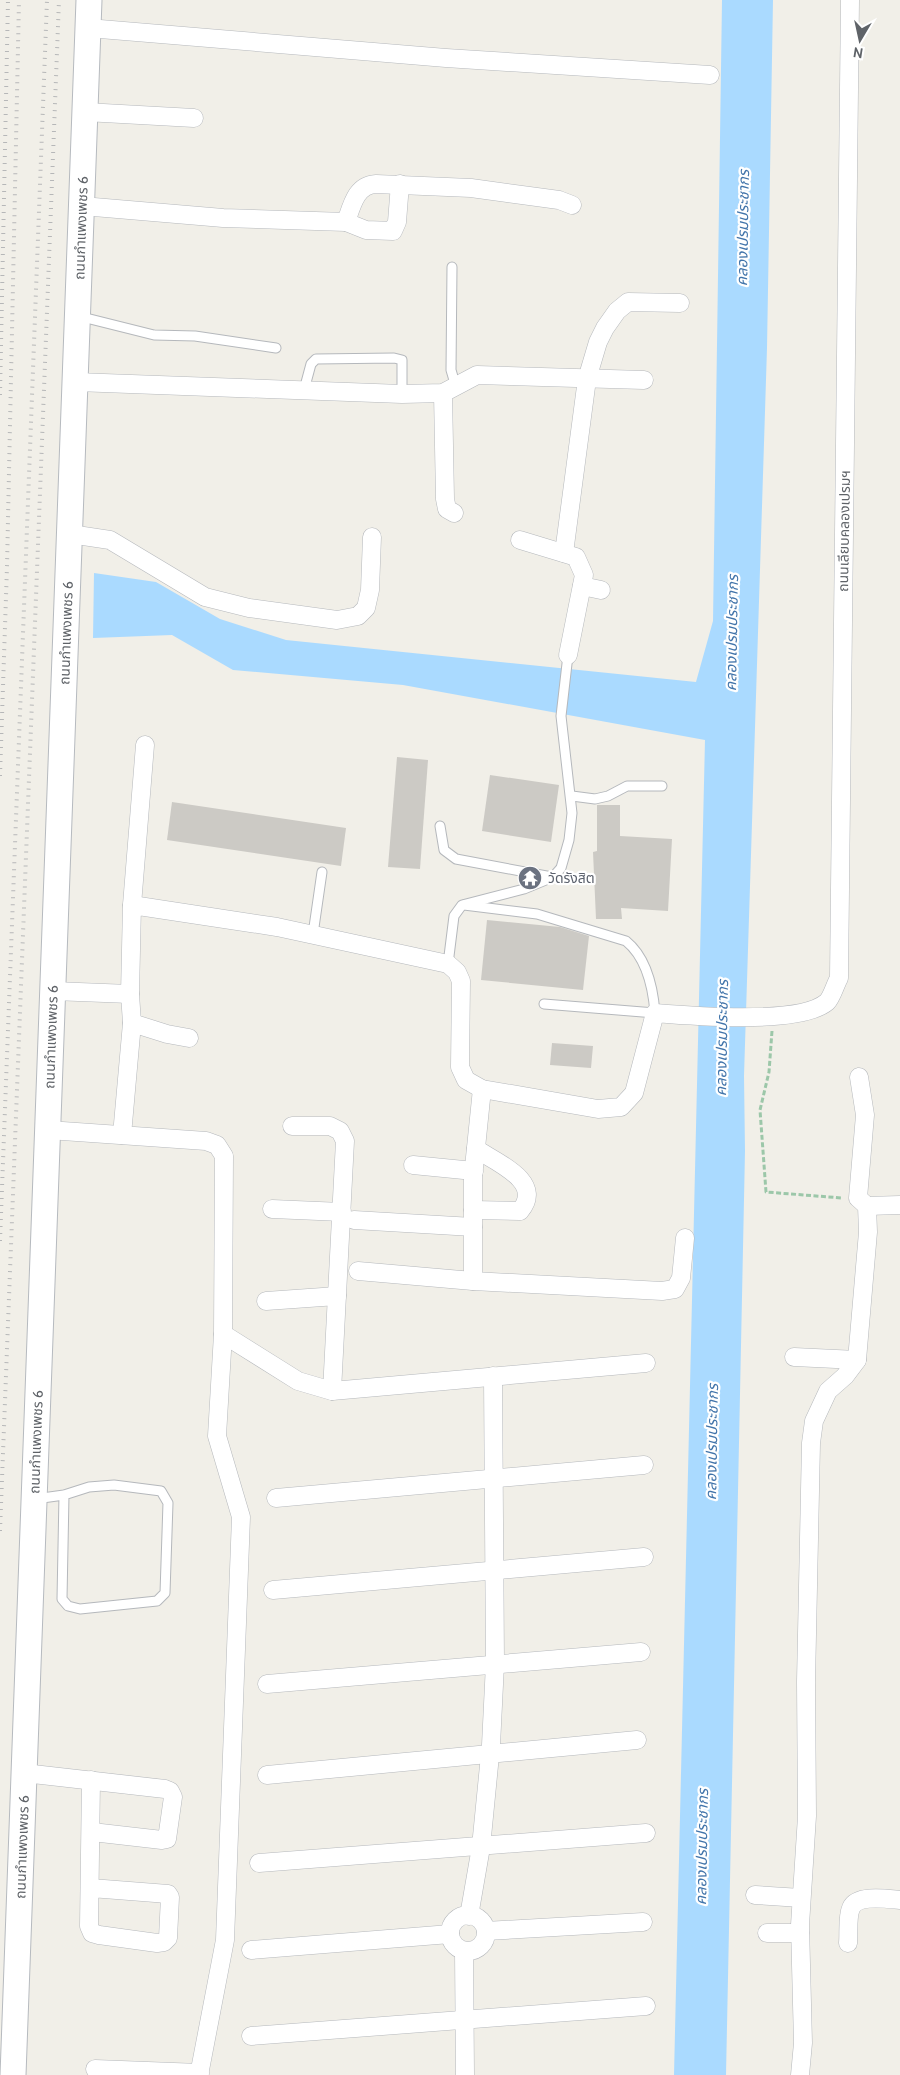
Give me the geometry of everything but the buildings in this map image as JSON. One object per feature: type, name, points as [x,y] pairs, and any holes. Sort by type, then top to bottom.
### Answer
[{"type":"main road","name":"ถนนกำแพงเพชร 6","points":[[13,2075],[90,0]]},
{"type":"street","name":"ถนนเลียบคลองเปรมฯ","points":[[765,1017],[813,1009],[828,1002],[839,978],[850,0]]},
{"type":"street","points":[[88,28],[446,58],[710,75]]},
{"type":"street","points":[[85,112],[194,118]]},
{"type":"street","points":[[346,222],[360,188],[368,184],[400,184],[516,193],[559,200],[572,205]]},
{"type":"street","points":[[82,206],[223,218],[346,222],[366,230],[393,231],[398,222],[400,184]]},
{"type":"street","points":[[564,553],[587,379],[598,342],[617,311],[628,302],[680,302]]},
{"type":"street","points":[[76,382],[402,394],[450,390],[476,375],[644,380]]},
{"type":"street","points":[[450,390],[445,499],[447,509],[454,513]]},
{"type":"street","points":[[70,534],[110,540],[205,596],[248,608],[337,620],[358,616],[366,608],[370,590],[372,537]]},
{"type":"street","points":[[520,540],[576,557],[581,565],[584,575],[568,654]]},
{"type":"street","points":[[582,586],[601,590]]},
{"type":"street","points":[[122,1135],[132,1023],[130,994],[132,905],[145,746]]},
{"type":"street","points":[[132,905],[313,934],[448,964],[457,972],[461,981],[460,1067],[466,1080],[482,1089],[598,1109],[621,1107],[634,1093],[655,1012],[765,1017]]},
{"type":"street","points":[[53,991],[130,994]]},
{"type":"street","points":[[132,1023],[167,1034],[189,1038]]},
{"type":"street","points":[[800,2075],[803,2043],[800,1933],[807,1816],[806,1682],[811,1443],[814,1421],[828,1391],[845,1376],[857,1360],[868,1232],[863,1202],[865,1115],[858,1077]]},
{"type":"street","points":[[473,1281],[474,1172],[482,1089]]},
{"type":"street","points":[[292,1126],[330,1126],[340,1131],[345,1140],[348,1216],[337,1296],[332,1391]]},
{"type":"street","points":[[48,1130],[206,1141],[217,1145],[224,1156],[222,1334],[217,1436],[241,1517],[225,1940],[200,2074],[95,2069]]},
{"type":"street","points":[[272,1209],[348,1216],[473,1218],[520,1211],[526,1204],[528,1195],[523,1180],[476,1149]]},
{"type":"street","points":[[413,1165],[474,1172]]},
{"type":"street","points":[[863,1202],[900,1205]]},
{"type":"street","points":[[358,1272],[473,1281],[662,1291],[675,1289],[681,1278],[685,1238]]},
{"type":"street","points":[[266,1301],[337,1296]]},
{"type":"street","points":[[222,1334],[298,1381],[332,1391],[646,1363]]},
{"type":"street","points":[[794,1357],[857,1360]]},
{"type":"street","points":[[469,1916],[481,1847],[490,1753],[495,1664],[493,1376]]},
{"type":"street","points":[[276,1498],[644,1465]]},
{"type":"street","points":[[273,1590],[644,1557]]},
{"type":"street","points":[[266,1684],[641,1652]]},
{"type":"street","points":[[267,1775],[636,1740]]},
{"type":"street","points":[[24,1773],[165,1789],[173,1797],[167,1839],[92,1832]]},
{"type":"street","points":[[91,1780],[92,1832],[89,1926],[92,1932],[157,1943],[164,1942],[168,1938],[170,1897],[168,1894],[91,1888]]},
{"type":"street","points":[[259,1863],[646,1833]]},
{"type":"street","points":[[754,1895],[801,1898]]},
{"type":"street","points":[[848,1944],[851,1908],[856,1902],[865,1899],[900,1900]]},
{"type":"street","points":[[463,1916],[480,1920],[486,1930],[486,1936],[476,1950],[464,1951],[454,1945],[450,1934],[453,1922],[463,1916]]},
{"type":"street","points":[[486,1930],[643,1922]]},
{"type":"street","points":[[767,1933],[800,1933]]},
{"type":"street","points":[[251,1950],[450,1934]]},
{"type":"street","points":[[464,1951],[465,2075]]},
{"type":"street","points":[[251,2036],[646,2006]]},
{"type":"lane","points":[[450,390],[452,267]]},
{"type":"lane","points":[[78,316],[154,336],[195,336],[276,348]]},
{"type":"lane","points":[[304,390],[311,364],[316,359],[394,358],[402,360],[402,394]]},
{"type":"lane","points":[[448,964],[454,916],[462,905],[524,889],[552,877],[561,868],[569,840],[572,796],[561,716],[568,654]]},
{"type":"lane","points":[[572,796],[594,799],[608,796],[627,786],[662,786]]},
{"type":"lane","points":[[440,826],[444,850],[456,859],[552,877]]},
{"type":"lane","points":[[313,934],[322,872]]},
{"type":"lane","points":[[462,905],[537,914],[626,941],[636,949],[653,987],[655,1012],[544,1004]]},
{"type":"lane","points":[[34,1499],[114,1485],[161,1491],[168,1503],[166,1593],[162,1598],[157,1601],[80,1609],[68,1606],[62,1599],[64,1495]]},
{"type":"path","points":[[765,1017],[769,1072],[760,1110],[766,1192],[863,1202]]},
{"type":"water","name":"คลองเปรมประชากร","points":[[722,0],[773,0],[767,348],[744,1076],[745,1151],[726,2075],[674,2075],[705,740],[403,685],[233,670],[172,635],[93,638],[94,573],[156,582],[220,619],[286,640],[696,682],[713,621]]},
{"type":"railway","points":[[0,395],[8,0]]},
{"type":"railway","points":[[0,776],[7,567],[19,0]]},
{"type":"railway","points":[[0,1241],[47,0]]},
{"type":"railway","points":[[0,1531],[59,0]]},
{"type":"place","name":"วัดรังสิต","points":[[530,878]]}]
